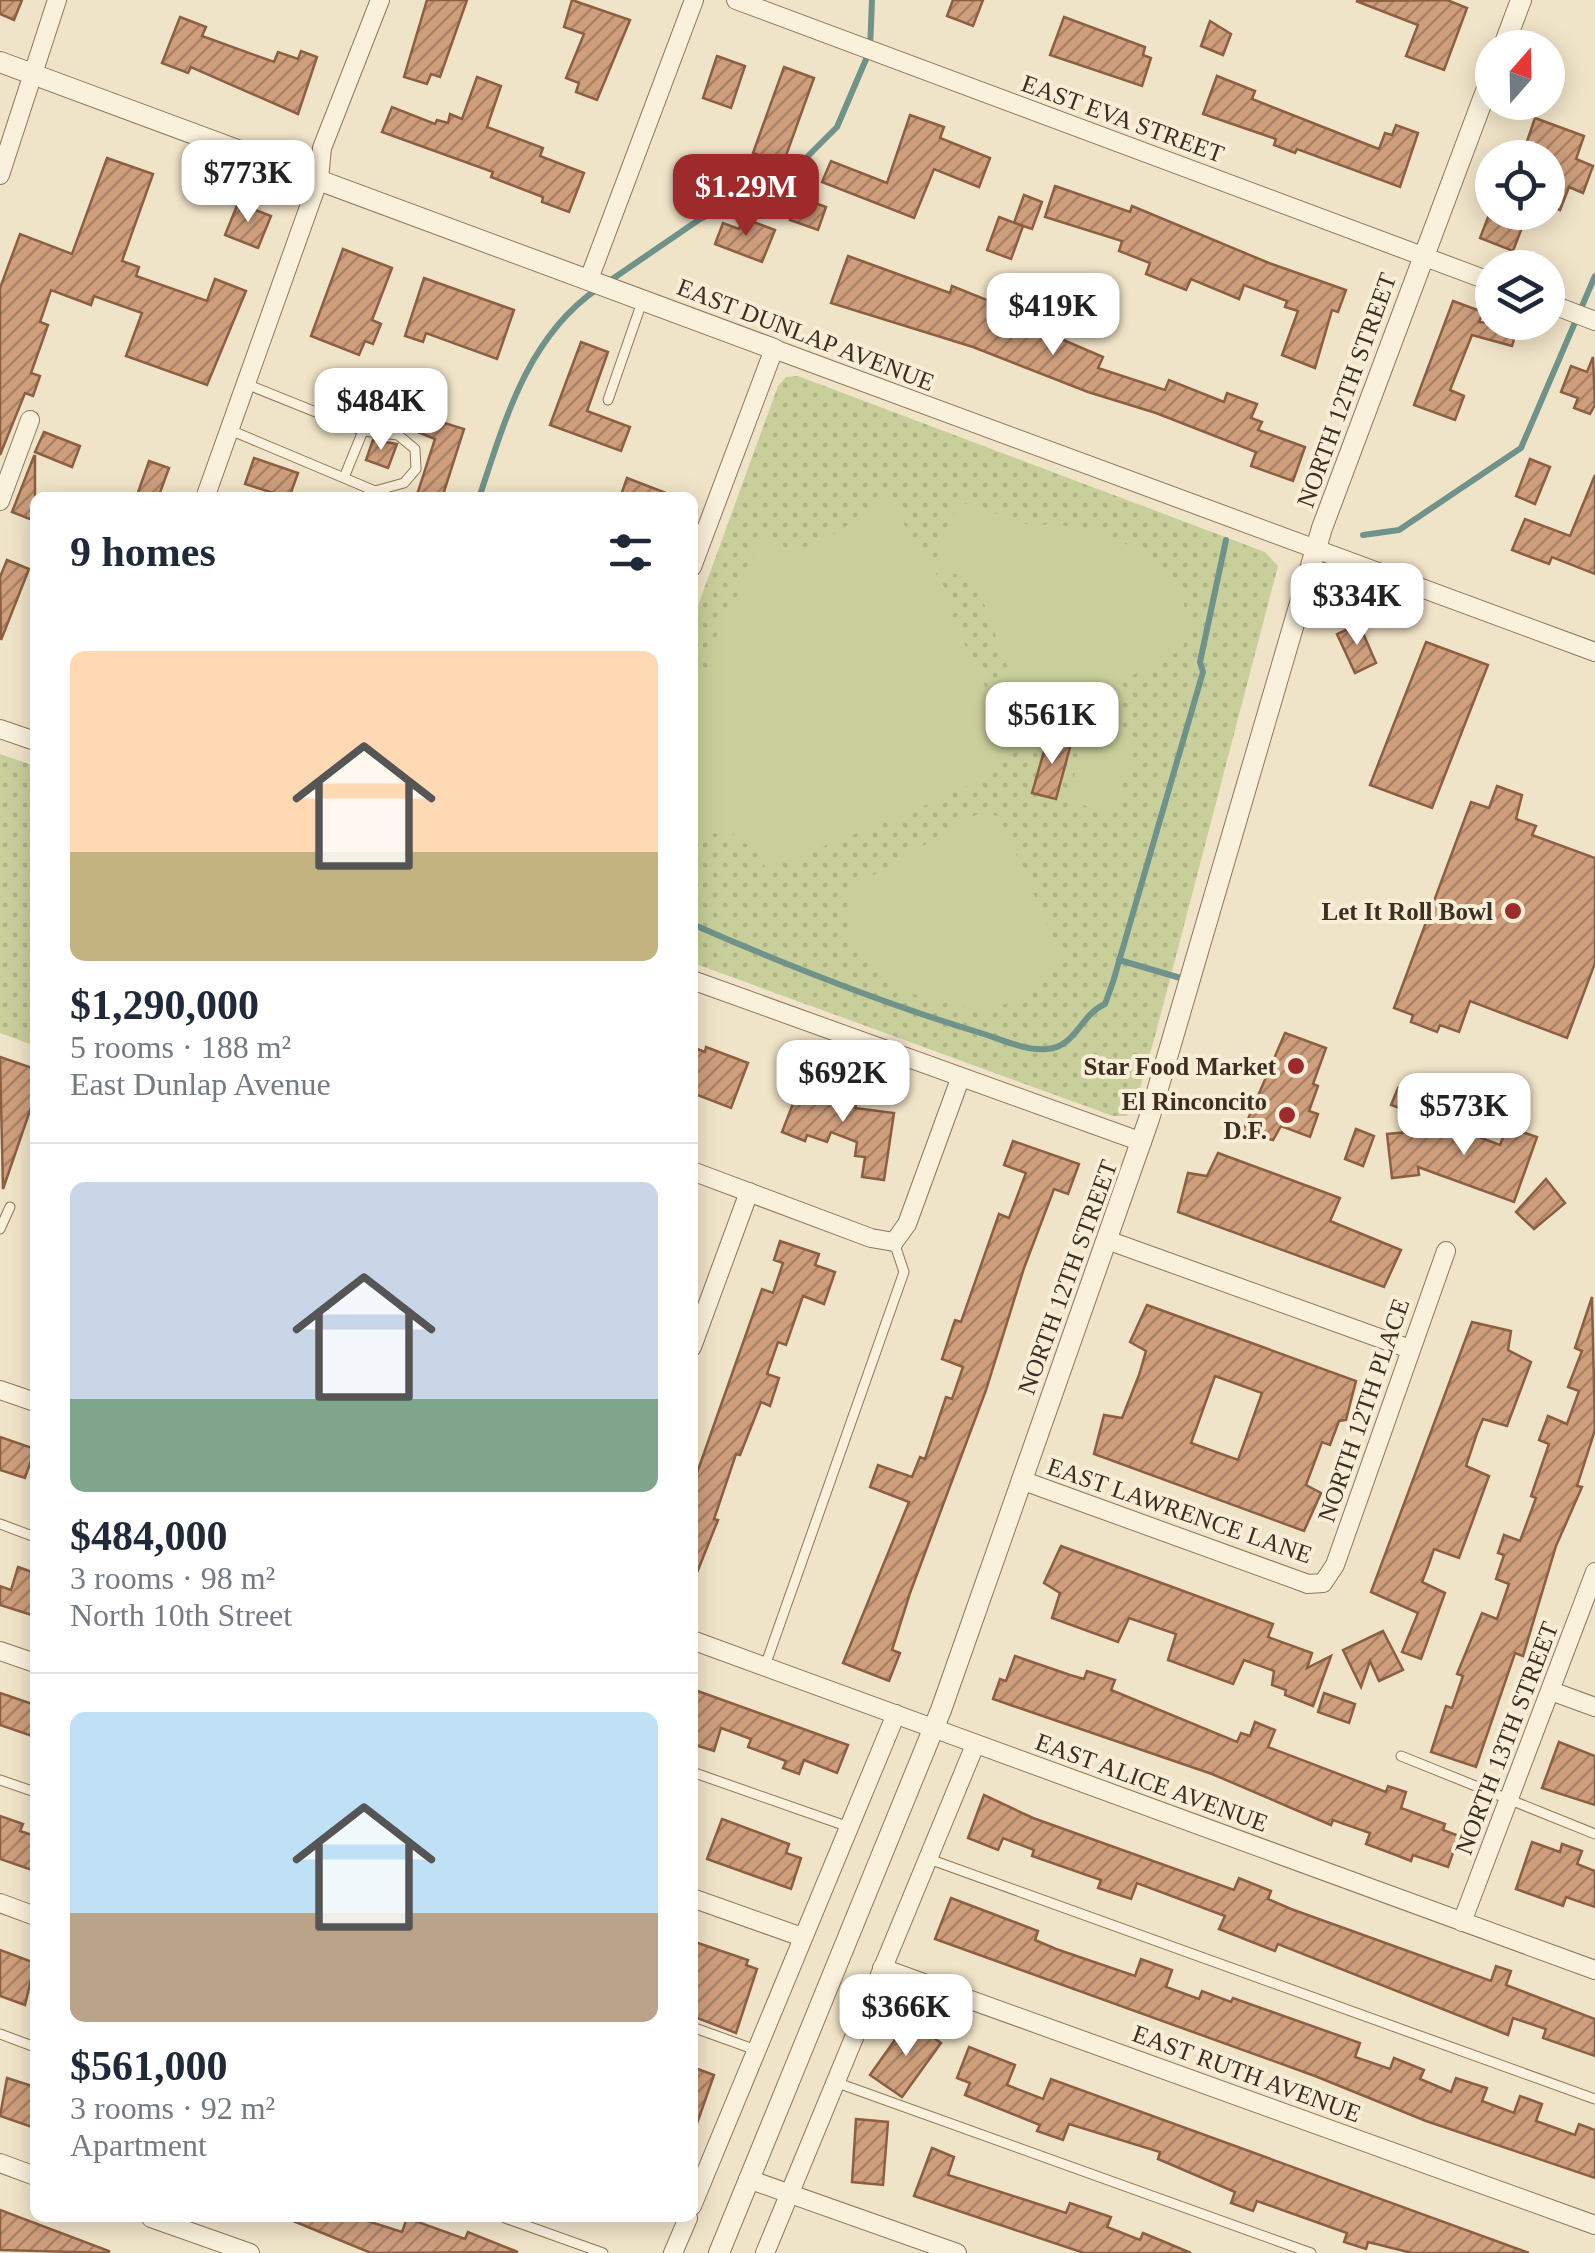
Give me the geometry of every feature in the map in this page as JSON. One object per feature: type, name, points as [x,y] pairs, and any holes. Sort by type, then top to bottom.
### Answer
[{"type":"street","points":[[0,175],[57,0]]},
{"type":"street","points":[[206,492],[319,178],[322,148],[380,0]]},
{"type":"street","points":[[589,278],[694,0]]},
{"type":"street","name":"EAST EVA STREET","points":[[736,0],[1475,276]]},
{"type":"street","points":[[1510,30],[1521,0]]},
{"type":"street","name":"EAST DUNLAP AVENUE","points":[[0,62],[1595,652]]},
{"type":"street","name":"NORTH 12TH STREET","points":[[720,2253],[934,1729],[1142,1142],[1314,550],[1475,119]]},
{"type":"street","points":[[1565,309],[1595,320]]},
{"type":"street","points":[[698,551],[774,349]]},
{"type":"street","points":[[0,501],[30,420]]},
{"type":"street","points":[[0,729],[30,740]]},
{"type":"street","points":[[698,982],[960,1080],[1142,1142]]},
{"type":"street","points":[[698,1173],[894,1242],[907,1224],[960,1080]]},
{"type":"street","points":[[698,1331],[749,1192]]},
{"type":"street","points":[[1107,1240],[1410,1348]]},
{"type":"street","name":"NORTH 12TH PLACE","points":[[1322,1583],[1335,1565],[1446,1251]]},
{"type":"street","points":[[0,1390],[30,1400]]},
{"type":"street","name":"EAST LAWRENCE LANE","points":[[1021,1480],[1308,1584],[1322,1583]]},
{"type":"street","name":"NORTH 13TH STREET","points":[[1462,1922],[1595,1572]]},
{"type":"street","name":"EAST ALICE AVENUE","points":[[698,1642],[1595,1970]]},
{"type":"street","points":[[0,1651],[30,1661]]},
{"type":"street","points":[[1551,1691],[1595,1707]]},
{"type":"street","points":[[702,2159],[757,2050],[896,1714]]},
{"type":"street","points":[[765,2253],[974,1745]]},
{"type":"street","points":[[698,1900],[802,1937]]},
{"type":"street","points":[[0,1904],[30,1914]]},
{"type":"street","name":"EAST RUTH AVENUE","points":[[882,1968],[1595,2226]]},
{"type":"street","points":[[0,2163],[30,2174]]},
{"type":"street","points":[[748,2178],[957,2253]]},
{"type":"street","points":[[162,2222],[250,2253]]},
{"type":"street","points":[[673,2253],[686,2222]]},
{"type":"lane","points":[[608,400],[642,299]]},
{"type":"lane","points":[[230,430],[383,492],[404,483],[416,469],[418,454],[408,440],[384,430],[362,431],[246,384]]},
{"type":"lane","points":[[345,475],[362,431]]},
{"type":"lane","points":[[0,1229],[10,1207]]},
{"type":"lane","points":[[765,1666],[904,1272],[894,1242]]},
{"type":"lane","points":[[0,1524],[30,1535]]},
{"type":"lane","points":[[1400,1756],[1595,1834]]},
{"type":"lane","points":[[698,1774],[850,1827]]},
{"type":"lane","points":[[0,1780],[30,1790]]},
{"type":"lane","points":[[927,1858],[1595,2100]]},
{"type":"lane","points":[[698,2029],[757,2050]]},
{"type":"lane","points":[[0,2034],[30,2044]]},
{"type":"lane","points":[[835,2082],[1312,2253]]},
{"type":"lane","points":[[516,2222],[603,2253]]},
{"type":"green space","points":[[798,376],[1265,552],[1278,566],[1154,1040],[1134,1109],[1126,1116],[1113,1116],[698,965],[698,606],[778,386],[786,377]]},
{"type":"green space","points":[[888,499],[959,610],[951,616],[1011,740],[1004,762],[969,785],[801,855],[798,863],[790,860],[767,870],[752,846],[732,839],[737,824],[733,818],[725,837],[698,827],[698,702],[716,637],[737,599],[759,538],[796,551],[829,537]]},
{"type":"green space","points":[[958,501],[1035,527],[1052,523],[1108,535],[1152,557],[1181,593],[1188,621],[1183,649],[1043,722],[1034,718],[1005,662],[976,581],[935,567]]},
{"type":"green space","points":[[1090,723],[1136,737],[1113,814],[1067,800]]},
{"type":"green space","points":[[0,754],[30,764],[30,1044],[0,1033]]},
{"type":"green space","points":[[984,810],[1000,818],[1062,958],[1019,997],[998,1007],[981,1009],[926,998],[887,980],[859,952],[847,913],[848,890]]},
{"type":"building","points":[[0,0],[22,0],[14,20],[0,14]]},
{"type":"building","points":[[427,0],[467,0],[440,77],[431,74],[427,84],[404,77]]},
{"type":"building","points":[[572,0],[630,20],[597,100],[576,92],[579,83],[566,78],[584,34],[564,27]]},
{"type":"building","points":[[953,0],[983,0],[973,26],[947,16]]},
{"type":"building","points":[[1447,0],[1467,8],[1444,70],[1406,56],[1418,25],[1356,1]]},
{"type":"building","points":[[180,17],[206,27],[202,36],[274,62],[278,52],[298,59],[301,51],[317,57],[298,114],[191,67],[188,73],[162,63]]},
{"type":"building","points":[[1064,17],[1145,47],[1143,55],[1151,58],[1142,86],[1050,55]]},
{"type":"building","points":[[1210,21],[1231,34],[1223,55],[1201,46]]},
{"type":"building","points":[[717,56],[745,66],[731,108],[703,98]]},
{"type":"building","points":[[784,67],[814,78],[783,164],[753,153]]},
{"type":"building","points":[[1217,76],[1255,91],[1252,99],[1379,149],[1385,133],[1392,135],[1396,125],[1418,133],[1400,187],[1297,149],[1295,153],[1274,145],[1276,139],[1203,114]]},
{"type":"building","points":[[477,77],[501,86],[487,127],[543,148],[540,156],[584,173],[569,212],[542,202],[543,197],[491,177],[493,172],[382,132],[392,107],[435,124],[437,120],[448,123],[450,114],[462,119]]},
{"type":"building","points":[[910,115],[944,127],[940,138],[990,158],[979,187],[934,169],[914,218],[822,182],[831,161],[887,183]]},
{"type":"building","points":[[1534,120],[1584,136],[1576,159],[1593,166],[1583,193],[1569,187],[1565,197],[1565,140],[1527,140]]},
{"type":"building","points":[[107,158],[153,174],[122,261],[139,267],[136,276],[207,301],[215,279],[246,291],[207,385],[126,356],[142,313],[94,296],[91,305],[51,290],[40,322],[48,325],[31,373],[40,376],[33,396],[25,393],[0,455],[0,288],[20,234],[72,254]]},
{"type":"building","points":[[1055,186],[1130,212],[1132,206],[1269,263],[1346,290],[1338,312],[1332,310],[1315,368],[1282,355],[1298,311],[1285,307],[1287,301],[1244,285],[1239,299],[1191,279],[1186,290],[1146,274],[1150,263],[1119,251],[1122,241],[1045,217]]},
{"type":"building","points":[[1024,195],[1042,202],[1032,229],[1014,223]]},
{"type":"building","points":[[799,197],[826,207],[818,230],[790,220]]},
{"type":"building","points":[[238,203],[271,216],[258,248],[225,235]]},
{"type":"building","points":[[999,217],[1023,226],[1011,259],[987,250]]},
{"type":"building","points":[[743,218],[775,230],[762,262],[715,244],[723,223],[739,229]]},
{"type":"building","points":[[1483,230],[1521,230],[1513,250],[1480,238]]},
{"type":"building","points":[[343,249],[392,268],[372,320],[381,324],[373,344],[365,341],[359,355],[311,336]]},
{"type":"building","points":[[848,256],[950,293],[952,286],[1029,317],[1026,324],[1103,357],[1098,368],[1165,390],[1169,380],[1224,402],[1227,393],[1257,404],[1251,418],[1262,422],[1258,430],[1305,447],[1293,481],[1251,466],[1256,452],[1156,413],[1088,392],[973,347],[831,303]]},
{"type":"building","points":[[424,278],[514,310],[497,359],[426,333],[423,342],[405,336]]},
{"type":"building","points":[[1453,301],[1475,309],[1475,336],[1472,335],[1450,390],[1464,396],[1455,420],[1414,405]]},
{"type":"building","points":[[1490,340],[1514,340],[1512,346]]},
{"type":"building","points":[[581,342],[608,352],[587,411],[630,427],[621,451],[550,425]]},
{"type":"building","points":[[1593,357],[1595,405],[1590,414],[1574,408],[1578,398],[1561,392],[1571,366],[1587,372]]},
{"type":"building","points":[[391,394],[428,409],[425,417],[464,429],[444,492],[418,492],[435,439],[403,426],[380,425]]},
{"type":"building","points":[[44,432],[80,446],[72,467],[35,452]]},
{"type":"building","points":[[373,440],[397,444],[388,468],[366,460]]},
{"type":"building","points":[[34,456],[35,456],[30,519],[12,512]]},
{"type":"building","points":[[254,458],[298,473],[291,492],[270,492],[245,484]]},
{"type":"building","points":[[1530,459],[1550,467],[1535,504],[1516,496]]},
{"type":"building","points":[[149,461],[169,468],[160,492],[138,492]]},
{"type":"building","points":[[1595,475],[1595,574],[1552,557],[1549,564],[1512,550],[1525,519],[1570,536]]},
{"type":"building","points":[[627,478],[664,492],[622,492]]},
{"type":"building","points":[[7,560],[29,569],[1,640],[0,577]]},
{"type":"building","points":[[1359,624],[1376,663],[1355,673],[1337,634]]},
{"type":"building","points":[[1426,642],[1488,665],[1432,808],[1370,785]]},
{"type":"building","points":[[1049,734],[1072,740],[1056,799],[1032,793]]},
{"type":"building","name":"Let It Roll Bowl","points":[[1497,786],[1522,795],[1516,819],[1536,826],[1532,835],[1595,858],[1595,963],[1567,1038],[1470,1001],[1459,1032],[1440,1025],[1437,1032],[1411,1022],[1413,1015],[1394,1008],[1471,802],[1489,808]]},
{"type":"building","points":[[1285,1033],[1326,1048],[1313,1084],[1318,1086],[1309,1111],[1318,1114],[1310,1137],[1281,1126],[1273,1140],[1242,1133]]},
{"type":"building","points":[[706,1047],[748,1063],[731,1108],[698,1095],[698,1049],[705,1052]]},
{"type":"building","points":[[0,1057],[30,1067],[30,1111],[3,1189]]},
{"type":"building","points":[[801,1083],[833,1096],[835,1089],[859,1098],[855,1108],[894,1113],[884,1180],[862,1177],[865,1157],[855,1156],[857,1142],[831,1132],[827,1142],[807,1135],[805,1141],[782,1132]]},
{"type":"building","points":[[1398,1088],[1464,1111],[1457,1128],[1391,1105]]},
{"type":"building","points":[[1507,1127],[1537,1137],[1514,1202],[1418,1167],[1419,1175],[1392,1178],[1387,1134],[1455,1128],[1500,1145]]},
{"type":"building","points":[[1356,1129],[1374,1136],[1363,1166],[1345,1159]]},
{"type":"building","points":[[1013,1141],[1079,1164],[1068,1194],[1054,1189],[1024,1268],[986,1390],[910,1593],[892,1650],[900,1653],[889,1681],[843,1663],[909,1502],[870,1487],[878,1465],[912,1477],[920,1457],[925,1459],[946,1397],[952,1399],[963,1367],[942,1359],[955,1320],[961,1322],[999,1214],[1009,1218],[1026,1173],[1004,1165]]},
{"type":"building","points":[[1218,1153],[1340,1198],[1330,1221],[1401,1250],[1384,1287],[1178,1212],[1188,1173],[1207,1176]]},
{"type":"building","points":[[1546,1179],[1565,1203],[1534,1229],[1516,1212]]},
{"type":"building","points":[[780,1241],[819,1254],[815,1265],[835,1272],[824,1304],[803,1296],[786,1345],[778,1342],[767,1374],[779,1378],[770,1406],[761,1402],[740,1455],[736,1454],[714,1519],[718,1520],[698,1570],[698,1470],[762,1289],[773,1293],[783,1263],[774,1260]]},
{"type":"building","points":[[1592,1297],[1595,1430],[1577,1486],[1582,1487],[1556,1546],[1523,1656],[1515,1653],[1476,1767],[1431,1752],[1446,1706],[1452,1708],[1463,1676],[1457,1674],[1482,1613],[1497,1619],[1509,1584],[1496,1579],[1504,1555],[1498,1553],[1504,1535],[1520,1541],[1536,1498],[1531,1496],[1549,1444],[1539,1440],[1548,1416],[1567,1424],[1579,1391],[1568,1387],[1582,1351],[1575,1348]]},
{"type":"building","points":[[1147,1305],[1356,1381],[1346,1420],[1339,1421],[1330,1445],[1322,1442],[1306,1485],[1321,1493],[1304,1531],[1094,1454],[1104,1415],[1122,1418],[1139,1375],[1146,1351],[1130,1342]],"holes":[[[1215,1376],[1262,1393],[1238,1460],[1191,1443]]]},
{"type":"building","points":[[1472,1322],[1511,1331],[1508,1350],[1531,1362],[1507,1426],[1483,1419],[1477,1433],[1466,1466],[1489,1476],[1459,1558],[1434,1549],[1422,1582],[1445,1593],[1421,1659],[1402,1652],[1418,1613],[1371,1592]]},
{"type":"building","points":[[0,1437],[30,1447],[25,1478],[0,1470]]},
{"type":"building","points":[[1061,1546],[1273,1624],[1268,1637],[1312,1653],[1307,1668],[1331,1656],[1313,1706],[1272,1685],[1274,1671],[1244,1660],[1233,1684],[1168,1660],[1176,1634],[1129,1618],[1118,1642],[1052,1618],[1060,1593],[1044,1583]]},
{"type":"building","points":[[18,1567],[30,1571],[30,1614],[0,1605],[0,1586],[11,1590]]},
{"type":"building","points":[[1383,1631],[1403,1670],[1379,1681],[1370,1661],[1361,1687],[1343,1650]]},
{"type":"building","points":[[1015,1656],[1084,1679],[1087,1671],[1115,1680],[1111,1690],[1237,1742],[1241,1733],[1250,1736],[1255,1722],[1275,1730],[1268,1747],[1386,1792],[1388,1786],[1406,1792],[1401,1808],[1445,1824],[1443,1830],[1459,1836],[1448,1867],[1413,1855],[1411,1861],[1366,1844],[1370,1833],[1333,1820],[1331,1825],[1212,1774],[993,1699],[1000,1679],[1006,1681]]},
{"type":"building","points":[[698,1691],[848,1745],[837,1773],[804,1760],[799,1774],[783,1768],[786,1761],[748,1747],[751,1739],[721,1728],[714,1751],[698,1746]]},
{"type":"building","points":[[0,1693],[30,1703],[30,1735],[0,1725]]},
{"type":"building","points":[[1324,1693],[1355,1704],[1349,1723],[1318,1712]]},
{"type":"building","points":[[1559,1742],[1595,1756],[1595,1805],[1542,1788]]},
{"type":"building","points":[[984,1795],[1033,1818],[1234,1890],[1239,1878],[1271,1891],[1268,1899],[1291,1909],[1491,1981],[1496,1966],[1511,1971],[1506,1985],[1595,2019],[1595,2056],[1543,2038],[1546,2029],[1513,2018],[1508,2035],[1278,1944],[1275,1951],[1219,1929],[1225,1916],[1137,1883],[1131,1899],[1098,1888],[1101,1880],[1032,1856],[1034,1850],[1003,1838],[998,1850],[968,1838]]},
{"type":"building","points":[[0,1816],[23,1824],[20,1831],[30,1834],[30,1869],[0,1859]]},
{"type":"building","points":[[722,1819],[789,1844],[786,1853],[801,1858],[791,1889],[707,1859]]},
{"type":"building","points":[[1532,1842],[1560,1852],[1562,1844],[1582,1851],[1577,1864],[1595,1871],[1595,1907],[1566,1897],[1563,1906],[1516,1889]]},
{"type":"building","points":[[951,1898],[1038,1931],[1035,1940],[1056,1949],[1135,1976],[1141,1959],[1172,1970],[1166,1987],[1199,1999],[1202,1991],[1231,2002],[1233,1998],[1360,2043],[1355,2057],[1390,2069],[1394,2058],[1424,2070],[1420,2079],[1451,2092],[1456,2078],[1487,2088],[1482,2101],[1514,2113],[1520,2096],[1542,2104],[1536,2121],[1575,2135],[1579,2124],[1595,2130],[1595,2178],[1426,2121],[1315,2076],[935,1939]]},
{"type":"building","points":[[698,1943],[748,1960],[746,1965],[757,1969],[736,2033],[698,2018]]},
{"type":"building","points":[[0,1950],[30,1961],[30,1984],[25,2005],[0,1996]]},
{"type":"building","points":[[909,2020],[941,2043],[902,2097],[870,2075]]},
{"type":"building","points":[[969,2047],[1015,2065],[1007,2085],[1043,2099],[1051,2079],[1529,2253],[1412,2253],[1368,2242],[1366,2249],[1344,2242],[1347,2233],[1257,2201],[1253,2211],[1231,2203],[1235,2192],[1158,2159],[1160,2152],[1069,2124],[1063,2140],[1037,2131],[1040,2125],[965,2095],[970,2083],[957,2078]]},
{"type":"building","points":[[698,2069],[714,2075],[698,2120]]},
{"type":"building","points":[[7,2078],[30,2085],[30,2126],[0,2116]]},
{"type":"building","points":[[856,2119],[888,2122],[883,2185],[852,2182]]},
{"type":"building","points":[[932,2148],[954,2157],[948,2175],[1066,2213],[1070,2203],[1111,2217],[1107,2227],[1140,2240],[1143,2233],[1191,2253],[1084,2253],[914,2196]]},
{"type":"building","points":[[0,2210],[109,2253],[0,2250]]},
{"type":"building","points":[[296,2222],[371,2222],[402,2232],[406,2222],[418,2222],[465,2239],[468,2232],[518,2252],[371,2253]]},
{"type":"waterway","points":[[608,282],[700,219],[783,181],[837,127],[870,50],[872,0]]},
{"type":"waterway","points":[[1363,535],[1399,530],[1521,448],[1595,276]]},
{"type":"waterway","points":[[481,492],[509,411],[536,356],[573,309],[597,289]]},
{"type":"waterway","points":[[698,927],[838,984],[1009,1043],[1039,1049],[1065,1043],[1105,1004],[1113,982],[1203,672],[1200,662],[1226,540]]},
{"type":"waterway","points":[[1119,960],[1184,979]]},
{"type":"place","name":"Let It Roll Bowl","points":[[1513,911]]},
{"type":"place","name":"Star Food Market","points":[[1296,1066]]},
{"type":"place","name":"El Rinconcito D.F.","points":[[1287,1115]]}]
